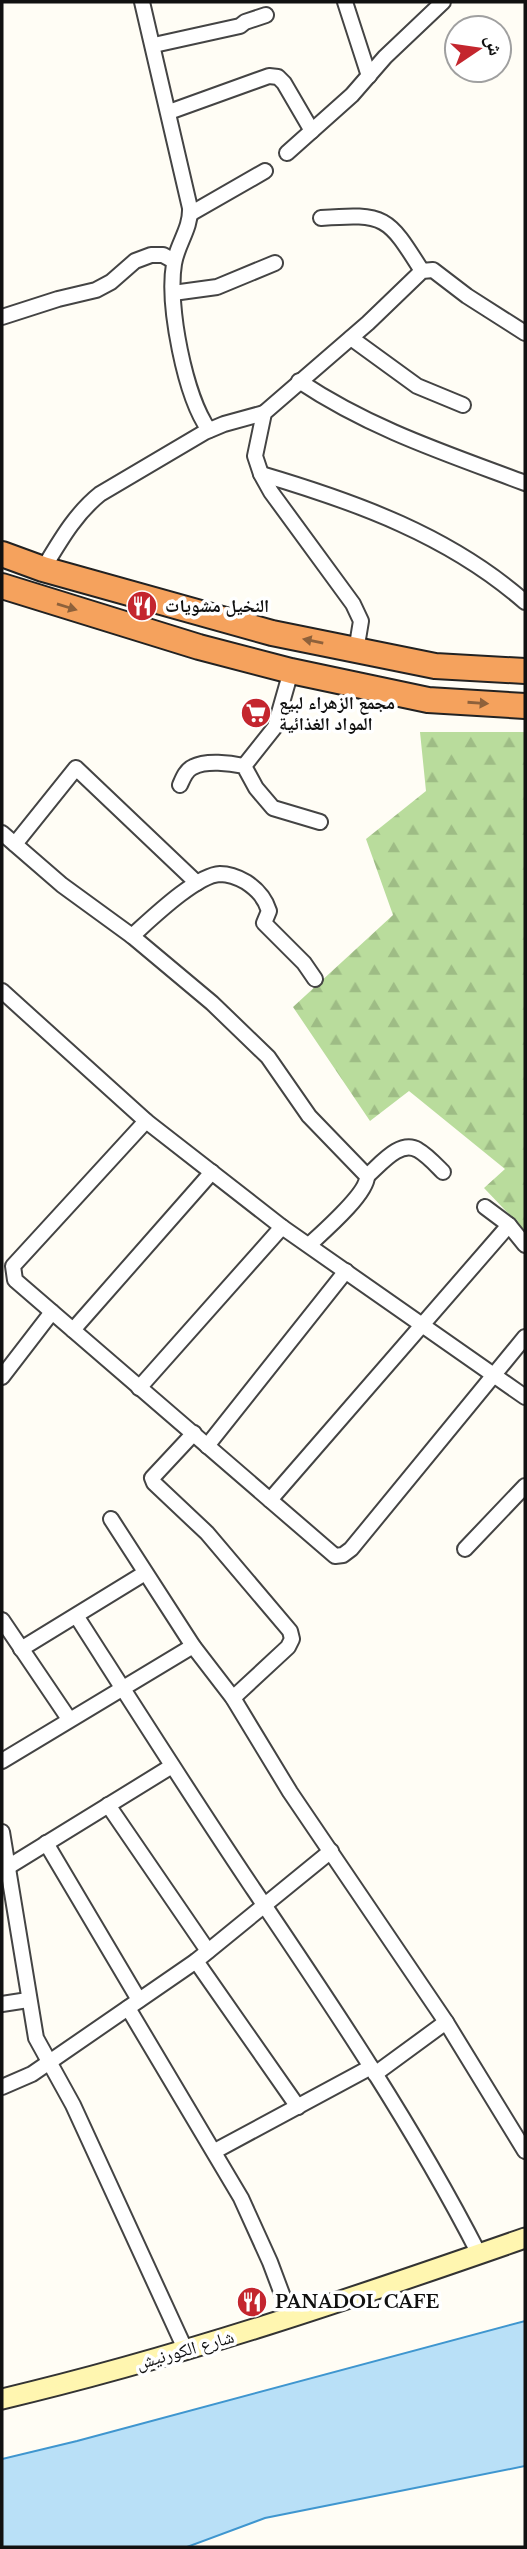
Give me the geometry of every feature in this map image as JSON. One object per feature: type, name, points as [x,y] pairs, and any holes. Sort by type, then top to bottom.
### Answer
[{"type":"highway","points":[[2,554],[43,569],[272,633],[435,666],[525,671]]},
{"type":"highway","points":[[2,586],[187,643],[291,671],[428,700],[525,706]]},
{"type":"highway","points":[[349,684],[362,669],[360,656],[356,651]]},
{"type":"highway","points":[[428,700],[422,696],[417,684],[422,671],[435,666]]},
{"type":"street","points":[[142,2],[190,214],[187,232],[174,261],[174,315],[192,398],[209,430]]},
{"type":"street","points":[[345,2],[369,76]]},
{"type":"street","points":[[288,153],[352,95],[443,2]]},
{"type":"street","points":[[154,46],[240,26],[266,15]]},
{"type":"street","points":[[169,113],[269,76],[278,77],[312,131]]},
{"type":"street","points":[[190,214],[265,171]]},
{"type":"street","points":[[321,218],[360,215],[380,220],[397,232],[422,271]]},
{"type":"street","points":[[2,317],[96,290],[111,282],[135,261],[150,255],[163,255],[174,261]]},
{"type":"street","points":[[173,293],[217,287],[275,263]]},
{"type":"street","points":[[43,569],[67,529],[85,506],[100,494],[209,430],[264,414],[422,271],[433,270],[467,296],[524,330]]},
{"type":"street","points":[[351,338],[416,386],[463,405]]},
{"type":"street","points":[[299,381],[337,406],[397,435],[525,483]]},
{"type":"street","points":[[264,414],[255,456],[261,474],[353,604],[361,621],[356,651]]},
{"type":"street","points":[[261,474],[335,496],[431,537],[525,602]]},
{"type":"street","points":[[244,766],[275,727],[291,671]]},
{"type":"street","points":[[180,785],[192,767],[231,763],[244,766],[256,788],[273,808],[320,822]]},
{"type":"street","points":[[15,844],[76,768],[197,883]]},
{"type":"street","points":[[2,833],[62,885],[132,936],[212,1003],[268,1057],[309,1116],[367,1176],[368,1182],[361,1193],[309,1245]]},
{"type":"street","points":[[132,936],[197,883],[219,874],[239,878],[253,886],[265,898],[269,911],[264,923],[293,951],[315,979]]},
{"type":"street","points":[[2,991],[146,1121],[282,1227],[525,1396]]},
{"type":"street","points":[[146,1121],[13,1266],[15,1280],[335,1556],[343,1555],[525,1337]]},
{"type":"street","points":[[367,1176],[396,1151],[408,1147],[417,1149],[443,1172]]},
{"type":"street","points":[[73,1331],[212,1172]]},
{"type":"street","points":[[485,1207],[509,1225],[525,1245]]},
{"type":"street","points":[[270,1500],[509,1225]]},
{"type":"street","points":[[139,1388],[282,1227]]},
{"type":"street","points":[[207,1446],[346,1271]]},
{"type":"street","points":[[2,1377],[52,1312]]},
{"type":"street","points":[[194,1433],[152,1478],[154,1483],[207,1533],[253,1584],[290,1631],[292,1639],[288,1647],[233,1698]]},
{"type":"street","points":[[465,1549],[525,1486]]},
{"type":"street","points":[[111,1519],[193,1646],[233,1698],[290,1792],[446,2022],[525,2151]]},
{"type":"street","points":[[21,1649],[145,1573]]},
{"type":"street","points":[[77,1617],[373,2071],[451,2199],[479,2254]]},
{"type":"street","points":[[2,1620],[69,1719]]},
{"type":"street","points":[[2,1761],[193,1646]]},
{"type":"street","points":[[8,1867],[172,1766]]},
{"type":"street","points":[[108,1805],[298,2107]]},
{"type":"street","points":[[2,1832],[8,1867],[8,1916],[36,2038],[73,2105],[186,2351]]},
{"type":"street","points":[[46,1843],[256,2227],[291,2318]]},
{"type":"street","points":[[2,2087],[32,2074],[202,1956],[331,1852]]},
{"type":"street","points":[[2,2004],[28,2000]]},
{"type":"street","points":[[215,2151],[373,2071],[446,2022]]},
{"type":"street","name":"شارع الكورنيش","points":[[2,2399],[186,2351],[525,2238]]},
{"type":"green space","points":[[420,732],[525,732],[525,1231],[484,1188],[505,1169],[409,1091],[370,1121],[293,1007],[393,915],[366,839],[426,791]]},
{"type":"water","points":[[525,2321],[525,2466],[265,2518],[187,2547],[2,2547],[2,2459]]},
{"type":"place","name":"النخيل مشويات","points":[[142,606]]},
{"type":"place","name":"مجمع الزهراء لبيع المواد الغذائية","points":[[256,713]]},
{"type":"place","name":"PANADOL CAFE","points":[[252,2302]]}]
